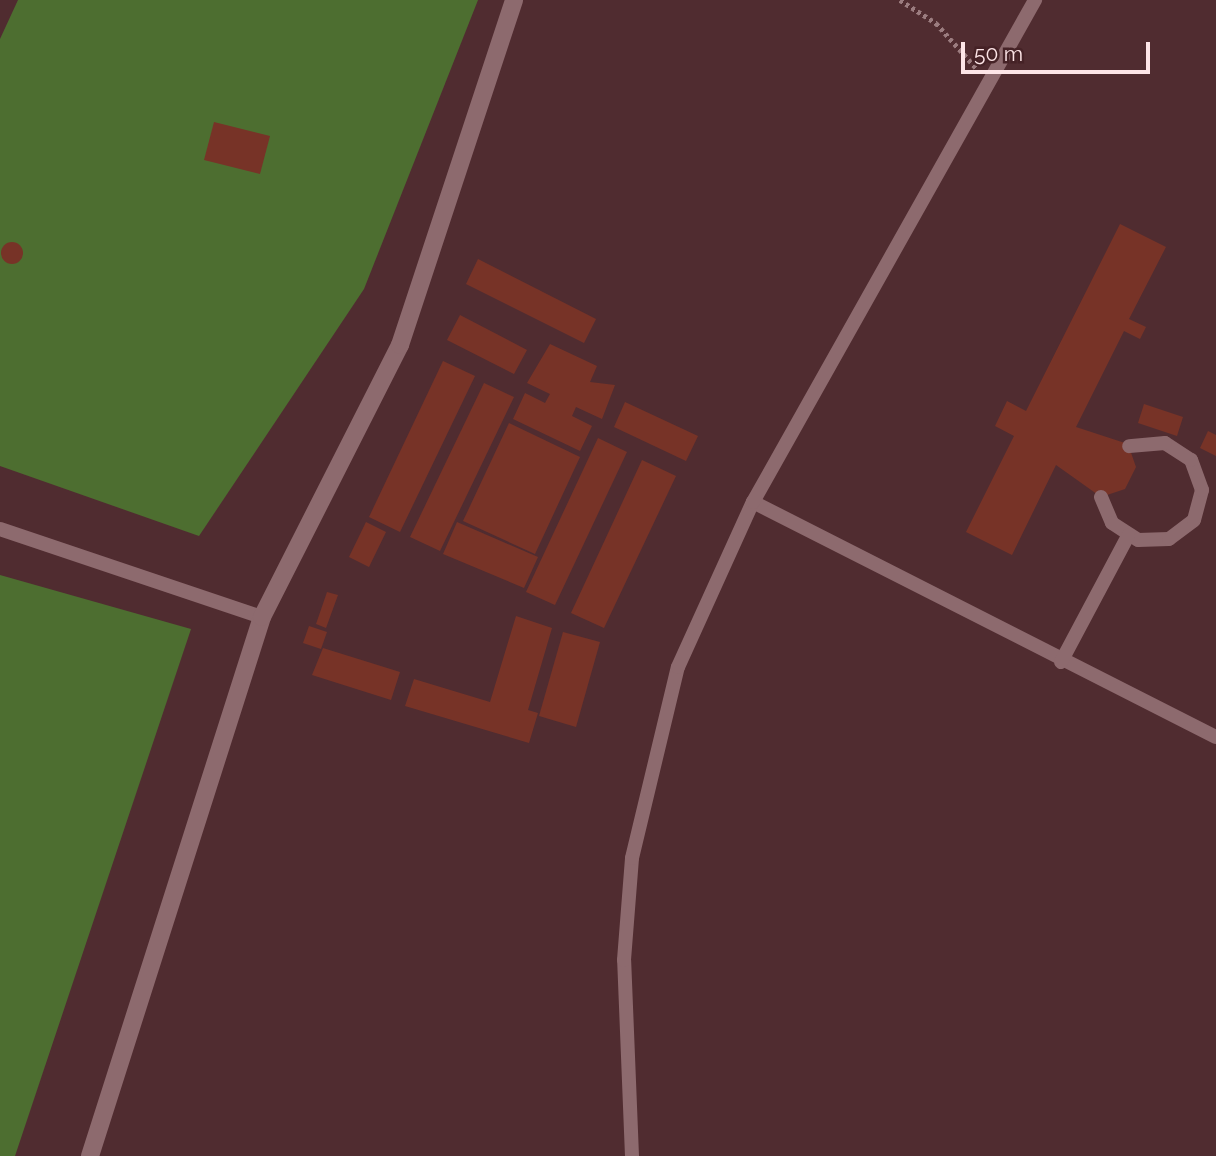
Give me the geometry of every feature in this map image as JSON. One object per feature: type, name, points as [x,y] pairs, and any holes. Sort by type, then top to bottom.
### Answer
[{"type":"street","points":[[90,1156],[262,617],[400,345],[514,0]]},
{"type":"lane","points":[[632,1156],[624,960],[632,858],[678,667],[753,502],[1035,0]]},
{"type":"lane","points":[[1101,497],[1112,523],[1128,536],[1159,542],[1179,535],[1194,520],[1202,490],[1197,469],[1175,446],[1155,440],[1129,446]]},
{"type":"lane","points":[[753,502],[1061,662],[1216,737]]},
{"type":"lane","points":[[0,529],[262,617]]},
{"type":"lane","points":[[1061,662],[1128,536]]},
{"type":"path","points":[[900,0],[936,23],[990,79]]},
{"type":"green space","points":[[18,0],[478,0],[364,289],[199,536],[0,466],[0,39]]},
{"type":"green space","points":[[0,575],[191,629],[15,1156],[0,1156]]},
{"type":"building","points":[[214,122],[270,136],[260,174],[204,160]]},
{"type":"building","points":[[1120,224],[1166,247],[1129,319],[1146,327],[1140,339],[1124,331],[1076,427],[1128,444],[1136,467],[1125,489],[1101,497],[1056,465],[1012,555],[966,532],[1014,436],[995,426],[1007,401],[1026,411]]},
{"type":"building","points":[[12,242],[20,245],[23,253],[20,261],[12,264],[4,261],[1,253],[4,245]]},
{"type":"building","points":[[478,259],[596,319],[584,343],[466,284]]},
{"type":"building","points":[[460,315],[527,350],[514,374],[447,340]]},
{"type":"building","points":[[550,344],[597,366],[590,382],[615,385],[602,419],[576,407],[572,416],[592,426],[580,451],[513,419],[525,393],[545,403],[550,394],[527,383]]},
{"type":"building","points":[[443,361],[475,376],[400,532],[369,517]]},
{"type":"building","points":[[484,383],[514,397],[440,551],[410,537]]},
{"type":"building","points":[[625,402],[698,436],[686,461],[614,427]]},
{"type":"building","points":[[1144,404],[1183,417],[1177,436],[1138,423]]},
{"type":"building","points":[[509,423],[580,457],[535,554],[463,521]]},
{"type":"building","points":[[1208,431],[1216,435],[1216,456],[1200,448]]},
{"type":"building","points":[[598,438],[627,452],[555,605],[526,592]]},
{"type":"building","points":[[642,460],[676,476],[604,628],[571,613]]},
{"type":"building","points":[[366,522],[386,532],[369,567],[349,557]]},
{"type":"building","points":[[457,522],[538,557],[524,588],[443,554]]},
{"type":"building","points":[[327,592],[338,595],[326,628],[316,624]]},
{"type":"building","points":[[516,616],[552,628],[528,710],[538,713],[529,743],[405,706],[414,679],[490,702]]},
{"type":"building","points":[[309,626],[327,632],[321,649],[303,643]]},
{"type":"building","points":[[563,632],[600,642],[576,727],[539,716]]},
{"type":"building","points":[[323,648],[400,672],[391,700],[312,675]]}]
